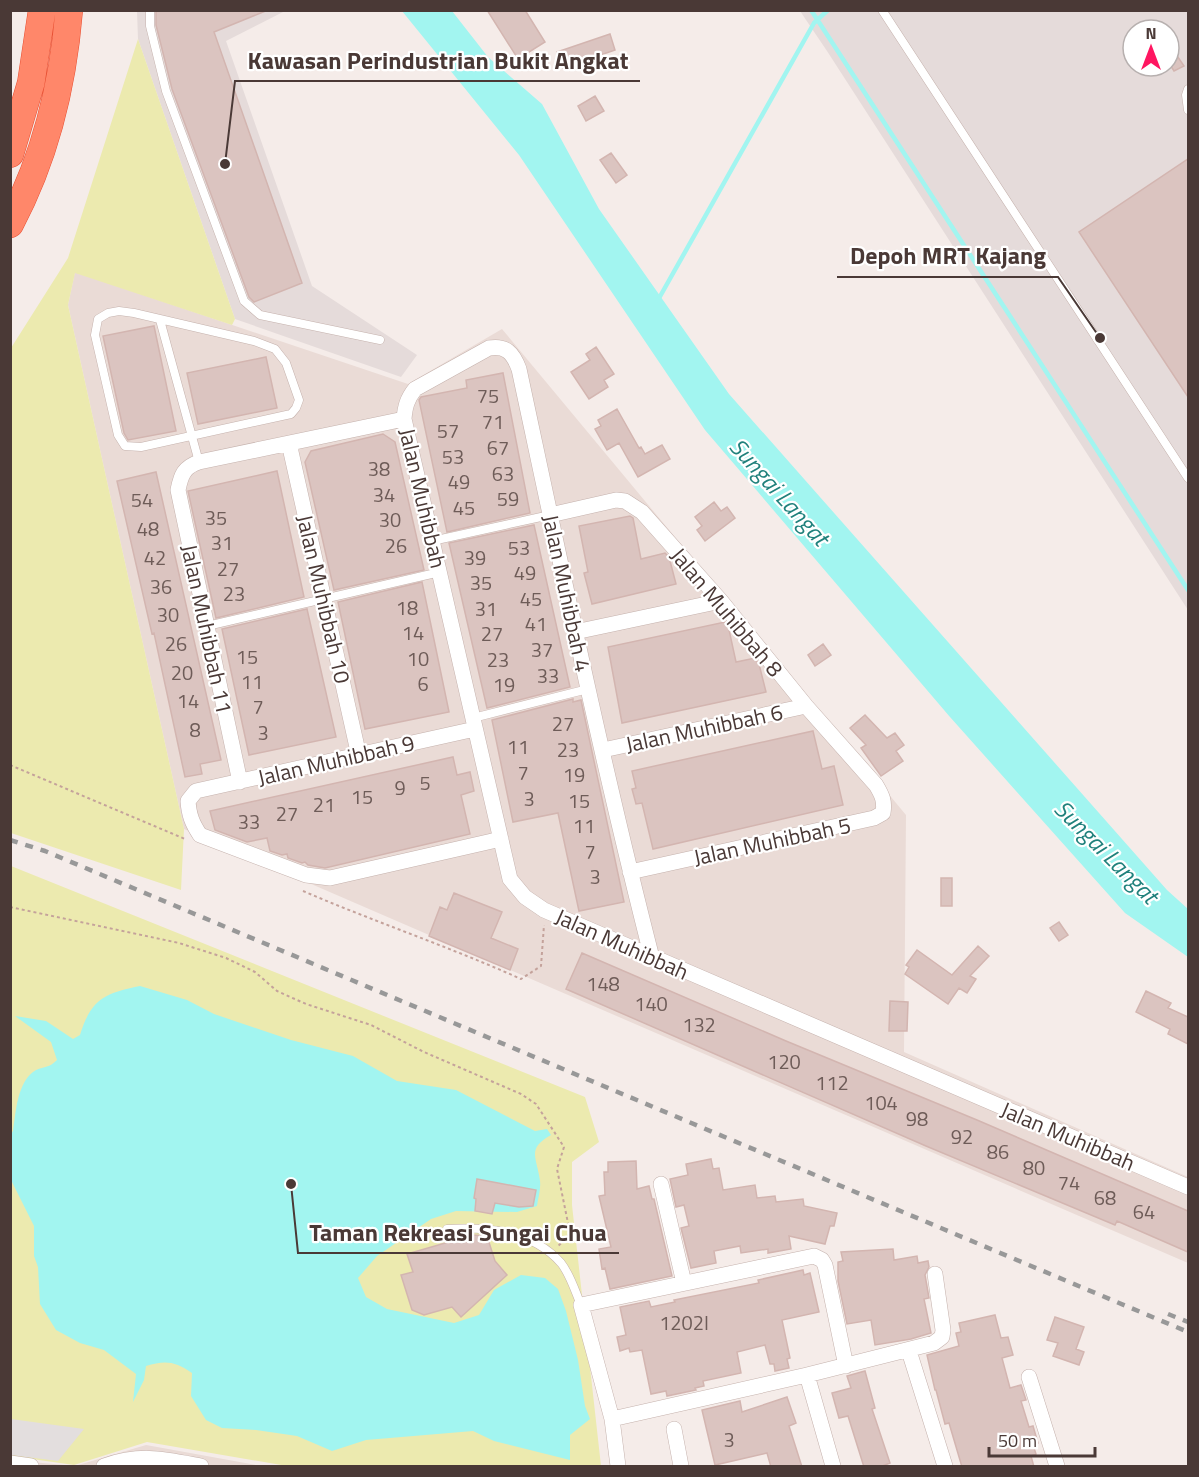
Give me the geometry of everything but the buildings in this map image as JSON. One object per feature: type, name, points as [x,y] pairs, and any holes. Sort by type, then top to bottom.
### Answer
[{"type":"highway","points":[[10,154],[32,83],[42,10]]},
{"type":"highway","points":[[10,224],[37,166],[58,95],[69,10]]},
{"type":"street","name":"Jalan Muhibbah 4","points":[[405,412],[409,396],[415,389],[489,348],[497,347],[508,350],[515,358],[588,689],[652,958]]},
{"type":"street","points":[[199,462],[289,443],[405,412]]},
{"type":"street","name":"Jalan Muhibbah","points":[[405,412],[432,541],[510,879],[525,897],[544,910],[652,958],[1188,1187]]},
{"type":"street","name":"Jalan Muhibbah 10","points":[[289,443],[359,756]]},
{"type":"street","name":"Jalan Muhibbah 11","points":[[199,462],[189,465],[181,475],[178,490],[240,782]]},
{"type":"street","name":"Jalan Muhibbah 8","points":[[550,515],[616,500],[625,501],[642,512],[722,601],[806,706],[876,785]]},
{"type":"street","points":[[575,632],[722,601]]},
{"type":"street","name":"Jalan Muhibbah 6","points":[[603,750],[806,706]]},
{"type":"street","name":"Jalan Muhibbah 9","points":[[474,723],[359,756],[196,791],[188,801],[189,813],[192,824],[200,835],[306,875],[330,878],[501,839]]},
{"type":"street","name":"Jalan Muhibbah 5","points":[[630,872],[874,818],[883,813],[884,806],[883,797],[876,785]]},
{"type":"street","points":[[661,1184],[684,1283]]},
{"type":"street","points":[[618,1467],[612,1419],[581,1305],[808,1256],[819,1257],[825,1265],[846,1366]]},
{"type":"street","points":[[612,1419],[846,1366],[934,1343],[942,1336],[943,1330],[935,1274]]},
{"type":"street","points":[[909,1351],[945,1467]]},
{"type":"street","points":[[807,1375],[833,1467]]},
{"type":"street","points":[[1029,1377],[1057,1467]]},
{"type":"street","points":[[674,1429],[681,1467]]},
{"type":"street","points":[[104,1467],[121,1460],[154,1457],[201,1467]]},
{"type":"street","points":[[10,1462],[31,1467]]},
{"type":"lane","points":[[150,10],[150,26],[166,91],[244,301],[260,315],[380,340]]},
{"type":"lane","points":[[882,10],[1188,478]]},
{"type":"lane","points":[[1188,89],[1186,102],[1188,110]]},
{"type":"lane","points":[[119,311],[160,320],[254,341],[275,349],[286,363],[299,400],[296,408],[291,414],[132,447],[125,446],[118,435],[95,335],[98,319],[108,313],[119,311]]},
{"type":"lane","points":[[160,320],[199,462]]},
{"type":"lane","points":[[432,541],[550,515]]},
{"type":"lane","points":[[207,627],[440,572]]},
{"type":"lane","points":[[474,723],[588,689]]},
{"type":"lane","points":[[447,1229],[498,1230],[524,1237],[544,1247],[562,1264],[581,1305]]},
{"type":"path","points":[[10,907],[179,943],[226,958],[255,972],[277,991],[306,1004],[371,1025],[424,1052],[521,1094],[536,1104],[564,1147],[557,1169],[569,1228],[568,1237],[550,1253]]},
{"type":"shaded area","points":[[137,11],[285,11],[226,41],[312,286],[417,355],[401,377],[235,319],[138,39]]},
{"type":"shaded area","points":[[800,11],[1188,11],[1188,610],[827,51]]},
{"type":"shaded area","points":[[138,39],[235,319],[232,325],[75,273],[68,305],[184,829],[181,890],[11,833],[11,348],[68,258]]},
{"type":"shaded area","points":[[75,272],[408,384],[502,329],[906,815],[904,1052],[1188,1177],[1188,1263],[184,829],[68,305]]},
{"type":"shaded area","points":[[11,866],[585,1097],[599,1142],[572,1162],[572,1205],[601,1466],[287,1466],[147,1442],[74,1465],[11,1456]]},
{"type":"shaded area","points":[[11,1419],[84,1429],[58,1461],[11,1455]]},
{"type":"shaded area","points":[[146,1445],[261,1466],[75,1466]]},
{"type":"shaded area","points":[[10,1460],[75,1466],[11,1466]]},
{"type":"water","name":"Sungai Langat","points":[[402,11],[452,11],[488,57],[542,104],[599,209],[729,394],[1167,890],[1188,909],[1188,957],[1125,913],[950,717],[705,430],[519,155]]},
{"type":"water","points":[[140,986],[187,1000],[214,1014],[291,1040],[353,1056],[397,1081],[456,1090],[535,1131],[547,1129],[551,1135],[538,1145],[535,1154],[540,1184],[537,1206],[517,1212],[456,1211],[431,1219],[377,1256],[358,1278],[366,1297],[387,1309],[454,1323],[479,1315],[494,1290],[521,1275],[545,1278],[558,1289],[566,1311],[578,1360],[585,1406],[590,1419],[570,1435],[570,1460],[494,1441],[473,1431],[366,1440],[332,1451],[297,1436],[222,1428],[206,1420],[191,1396],[192,1373],[186,1369],[170,1363],[146,1366],[144,1380],[133,1402],[136,1374],[104,1350],[80,1343],[56,1330],[40,1304],[38,1267],[34,1256],[34,1226],[11,1180],[11,1134],[18,1098],[25,1082],[36,1070],[49,1066],[57,1060],[51,1042],[15,1016],[46,1021],[73,1039],[80,1035],[89,1013],[101,1000],[117,992]]},
{"type":"waterway","points":[[811,10],[1188,590]]},
{"type":"waterway","points":[[658,300],[814,23],[828,10]]},
{"type":"railway","points":[[10,840],[45,851],[1188,1332]]},
{"type":"railway","points":[[1168,1314],[1188,1322]]},
{"type":"place","name":"Kawasan Perindustrian Bukit Angkat","points":[[225,164]]},
{"type":"place","name":"Depoh MRT Kajang","points":[[1100,338]]},
{"type":"place","name":"Taman Rekreasi Sungai Chua","points":[[291,1184]]}]
